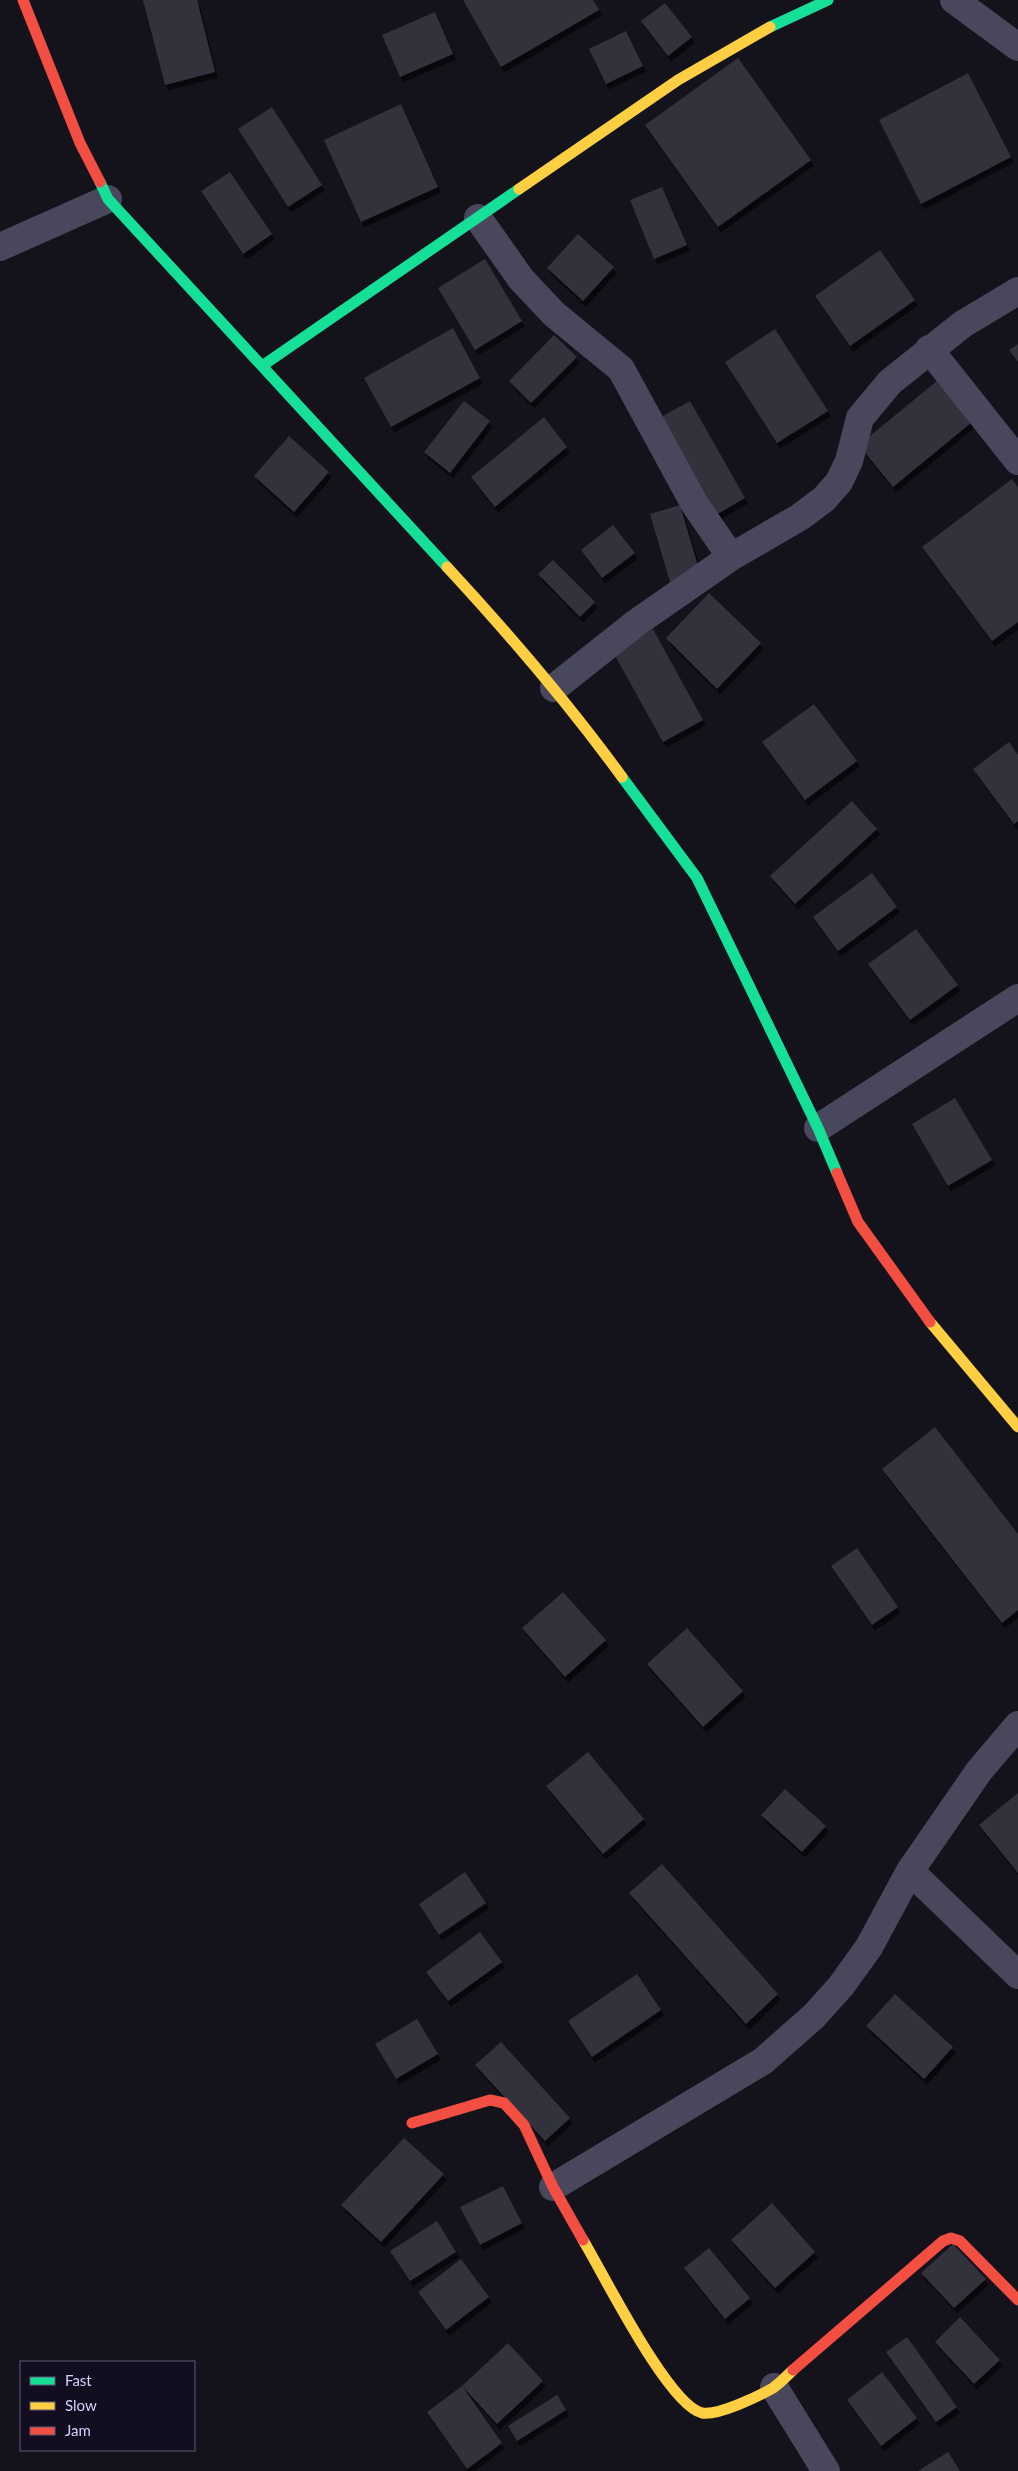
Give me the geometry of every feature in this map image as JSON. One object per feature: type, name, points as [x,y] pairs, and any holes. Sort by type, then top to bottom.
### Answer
[{"type":"street","points":[[23,0],[80,143],[108,199],[266,363],[510,635],[586,727],[697,878],[818,1128],[858,1222],[942,1338],[1018,1427]]},
{"type":"street","points":[[266,363],[678,80],[773,24],[828,0]]},
{"type":"street","points":[[954,0],[1018,46]]},
{"type":"street","points":[[0,247],[108,199]]},
{"type":"street","points":[[478,218],[522,279],[548,307],[621,369],[694,503],[731,556]]},
{"type":"street","points":[[554,688],[636,623],[731,556],[800,517],[824,499],[839,482],[846,468],[860,418],[890,382],[963,324],[1018,291]]},
{"type":"street","points":[[930,349],[1018,462]]},
{"type":"street","points":[[818,1128],[1018,998]]},
{"type":"street","points":[[553,2187],[763,2061],[814,2016],[841,1986],[869,1947],[910,1871],[979,1771],[1018,1725]]},
{"type":"street","points":[[910,1871],[1018,1975]]},
{"type":"street","points":[[412,2123],[490,2100],[504,2103],[524,2125],[553,2187],[654,2363],[678,2397],[690,2408],[703,2413],[722,2410],[774,2387],[943,2240],[951,2238],[960,2241],[1018,2300]]},
{"type":"street","points":[[774,2387],[826,2471]]},
{"type":"building","points":[[143,0],[197,0],[215,72],[165,85]]},
{"type":"building","points":[[463,0],[593,0],[599,10],[501,67]]},
{"type":"building","points":[[665,3],[692,37],[668,56],[641,21]]},
{"type":"building","points":[[435,12],[453,54],[400,77],[382,35]]},
{"type":"building","points":[[626,31],[643,66],[606,84],[589,49]]},
{"type":"building","points":[[738,58],[811,160],[718,227],[645,125]]},
{"type":"building","points":[[968,73],[1011,157],[921,204],[879,120]]},
{"type":"building","points":[[401,104],[438,187],[361,222],[324,140]]},
{"type":"building","points":[[272,107],[322,185],[288,207],[238,129]]},
{"type":"building","points":[[230,172],[272,234],[243,254],[201,191]]},
{"type":"building","points":[[662,187],[687,245],[654,259],[630,200]]},
{"type":"building","points":[[578,234],[614,267],[583,301],[547,268]]},
{"type":"building","points":[[880,250],[915,300],[850,346],[815,296]]},
{"type":"building","points":[[485,259],[522,321],[475,350],[438,288]]},
{"type":"building","points":[[453,328],[480,378],[391,427],[364,378]]},
{"type":"building","points":[[775,329],[828,411],[777,443],[725,362]]},
{"type":"building","points":[[554,335],[577,357],[531,403],[509,381]]},
{"type":"building","points":[[1018,344],[1018,362],[1009,350]]},
{"type":"building","points":[[938,380],[972,422],[893,487],[859,445]]},
{"type":"building","points":[[464,401],[490,421],[450,473],[424,452]]},
{"type":"building","points":[[690,401],[745,498],[714,516],[659,418]]},
{"type":"building","points":[[544,417],[567,447],[495,507],[471,477]]},
{"type":"building","points":[[289,436],[329,472],[294,512],[254,476]]},
{"type":"building","points":[[1012,479],[1018,487],[1018,622],[992,641],[922,547]]},
{"type":"building","points":[[680,505],[700,573],[670,582],[650,514]]},
{"type":"building","points":[[613,525],[635,553],[602,578],[581,550]]},
{"type":"building","points":[[553,560],[595,602],[580,617],[538,574]]},
{"type":"building","points":[[709,593],[761,643],[717,689],[666,638]]},
{"type":"building","points":[[653,629],[703,720],[663,742],[613,652]]},
{"type":"building","points":[[814,704],[857,761],[805,800],[762,742]]},
{"type":"building","points":[[1009,742],[1018,755],[1018,821],[1014,824],[973,769]]},
{"type":"building","points":[[852,801],[877,829],[795,904],[770,876]]},
{"type":"building","points":[[872,873],[897,907],[838,951],[813,917]]},
{"type":"building","points":[[916,929],[958,985],[910,1020],[868,964]]},
{"type":"building","points":[[955,1098],[992,1160],[948,1186],[912,1124]]},
{"type":"building","points":[[935,1427],[1018,1534],[1018,1610],[1002,1623],[882,1469]]},
{"type":"building","points":[[857,1548],[898,1607],[872,1625],[831,1566]]},
{"type":"building","points":[[563,1592],[606,1640],[565,1677],[522,1628]]},
{"type":"building","points":[[687,1628],[743,1691],[703,1727],[647,1664]]},
{"type":"building","points":[[588,1752],[644,1819],[603,1854],[546,1786]]},
{"type":"building","points":[[785,1789],[826,1826],[802,1852],[761,1815]]},
{"type":"building","points":[[1018,1793],[1018,1873],[979,1825]]},
{"type":"building","points":[[662,1864],[778,1994],[746,2024],[629,1893]]},
{"type":"building","points":[[465,1872],[486,1903],[439,1935],[419,1904]]},
{"type":"building","points":[[480,1932],[502,1962],[448,2001],[426,1972]]},
{"type":"building","points":[[637,1974],[661,2010],[592,2057],[568,2021]]},
{"type":"building","points":[[895,1994],[953,2047],[924,2079],[866,2026]]},
{"type":"building","points":[[417,2019],[438,2054],[396,2079],[375,2044]]},
{"type":"building","points":[[501,2042],[570,2118],[545,2141],[475,2065]]},
{"type":"building","points":[[404,2138],[444,2174],[381,2242],[341,2205]]},
{"type":"building","points":[[503,2186],[522,2223],[480,2245],[460,2207]]},
{"type":"building","points":[[772,2203],[815,2252],[775,2288],[731,2240]]},
{"type":"building","points":[[437,2221],[456,2252],[410,2281],[390,2251]]},
{"type":"building","points":[[953,2244],[986,2279],[954,2308],[921,2273]]},
{"type":"building","points":[[709,2248],[750,2298],[725,2319],[684,2268]]},
{"type":"building","points":[[461,2259],[489,2297],[446,2330],[418,2292]]},
{"type":"building","points":[[960,2317],[1000,2360],[974,2384],[935,2342]]},
{"type":"building","points":[[907,2337],[957,2407],[936,2422],[886,2352]]},
{"type":"building","points":[[508,2343],[543,2381],[497,2424],[462,2386]]},
{"type":"building","points":[[882,2372],[917,2418],[881,2446],[847,2400]]},
{"type":"building","points":[[462,2386],[502,2443],[467,2469],[427,2412]]},
{"type":"building","points":[[557,2395],[566,2410],[517,2441],[508,2426]]},
{"type":"building","points":[[948,2452],[960,2471],[918,2471]]},
{"type":"traffic: fast","points":[[770,27],[828,0]]},
{"type":"traffic: fast","points":[[100,182],[108,199],[447,567]]},
{"type":"traffic: fast","points":[[262,366],[519,189]]},
{"type":"traffic: fast","points":[[622,777],[697,878],[818,1128],[837,1173]]},
{"type":"traffic: slow","points":[[519,189],[678,80],[770,27]]},
{"type":"traffic: slow","points":[[447,567],[537,669],[581,722],[622,777]]},
{"type":"traffic: slow","points":[[930,1322],[1018,1427]]},
{"type":"traffic: slow","points":[[583,2240],[637,2336],[672,2387],[688,2405],[702,2413],[728,2409],[773,2388],[793,2370]]},
{"type":"traffic: jam","points":[[23,0],[80,143],[100,182]]},
{"type":"traffic: jam","points":[[837,1173],[858,1222],[930,1322]]},
{"type":"traffic: jam","points":[[412,2123],[490,2100],[504,2103],[524,2125],[553,2187],[583,2240]]},
{"type":"traffic: jam","points":[[793,2370],[943,2241],[951,2238],[960,2241],[1018,2300]]}]
